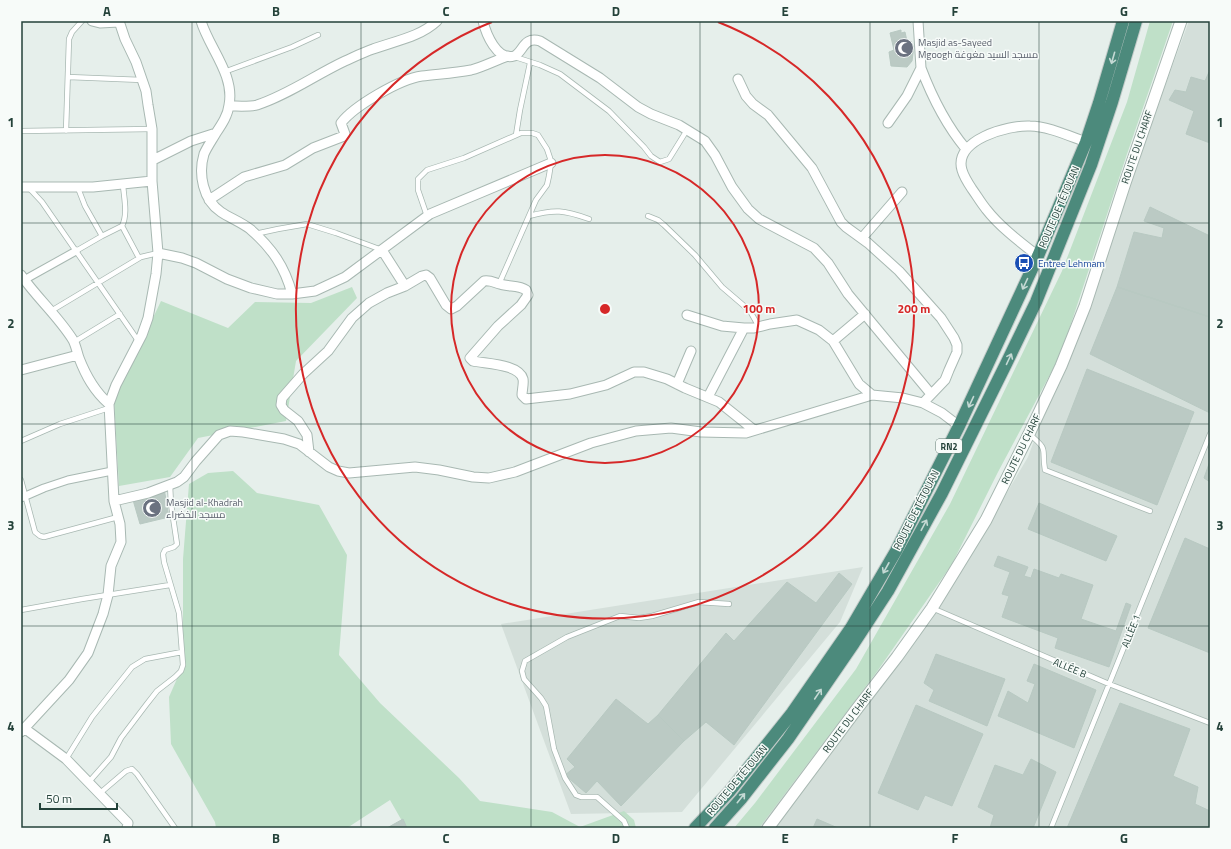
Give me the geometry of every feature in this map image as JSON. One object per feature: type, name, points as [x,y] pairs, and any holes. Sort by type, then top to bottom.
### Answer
[{"type":"highway","name":"ROUTE DE TÉTOUAN","points":[[695,828],[728,792],[792,713],[851,628],[896,551],[959,426],[1038,256],[1086,142],[1124,21]]},
{"type":"highway","name":"ROUTE DE TÉTOUAN","points":[[715,828],[788,739],[854,643],[888,591],[949,479],[1036,302],[1091,165],[1112,102],[1136,21]]},
{"type":"street","points":[[92,21],[100,23],[119,22],[136,62],[146,91],[152,129],[152,181],[158,253],[156,274],[148,318],[138,342],[116,385],[109,406],[114,501],[121,534],[121,542],[112,566],[108,595],[103,614],[88,653],[79,667],[39,714],[23,730],[66,759],[128,822],[127,828]]},
{"type":"street","points":[[200,21],[224,72],[230,97],[229,106],[224,121],[205,153],[202,164],[205,193],[220,212],[249,228],[269,248],[281,263],[289,281],[292,294]]},
{"type":"street","points":[[229,106],[254,105],[267,101],[364,53],[431,27],[437,21]]},
{"type":"street","points":[[483,21],[494,47],[504,55],[510,56]]},
{"type":"street","points":[[918,21],[921,68],[943,117],[953,134],[966,149]]},
{"type":"street","name":"ROUTE DU CHARF","points":[[768,828],[856,710],[897,658],[932,608],[986,520],[1061,366],[1085,306],[1125,183],[1181,21]]},
{"type":"street","points":[[209,200],[244,177],[285,165],[313,148],[344,136],[345,134],[341,123],[345,118],[358,107],[409,79],[472,70],[517,54],[524,44],[531,41],[540,41],[600,78],[638,107],[679,125],[705,140],[732,187],[748,209],[759,220],[814,248],[828,263],[848,294],[931,394]]},
{"type":"street","points":[[888,123],[907,96],[921,68]]},
{"type":"street","points":[[738,79],[746,96],[753,104],[768,115],[812,168],[841,222],[862,238],[899,271],[941,318],[954,338],[957,345],[957,352],[945,380],[923,402]]},
{"type":"street","points":[[1038,256],[1006,230],[986,209],[961,170],[961,158],[966,149],[974,142],[997,132],[1011,128],[1030,126],[1062,132],[1086,142]]},
{"type":"street","points":[[153,160],[191,141],[216,133]]},
{"type":"street","points":[[158,253],[189,260],[227,279],[251,288],[277,294],[315,291],[345,277],[427,216],[480,192],[551,163]]},
{"type":"street","points":[[24,187],[78,188],[123,185],[152,181]]},
{"type":"street","points":[[862,238],[902,192]]},
{"type":"street","points":[[382,250],[405,286]]},
{"type":"street","points":[[76,251],[23,278],[51,311],[74,342],[90,383],[99,396],[109,406]]},
{"type":"street","points":[[309,452],[307,436],[298,422],[284,410],[281,405],[282,398],[303,374],[328,351],[352,318],[369,303],[426,275],[430,278],[446,305],[451,309],[457,306],[484,280],[524,288],[528,295],[521,305],[498,326],[470,358],[473,361],[513,368],[521,374],[524,381],[522,395],[526,399],[577,392],[606,385],[634,372],[644,372],[667,379],[719,402],[754,430]]},
{"type":"street","points":[[833,341],[865,314]]},
{"type":"street","points":[[687,315],[722,326],[744,328],[759,327],[797,320],[819,330],[833,341],[859,384],[872,395]]},
{"type":"street","points":[[708,397],[744,328]]},
{"type":"street","points":[[677,384],[691,351]]},
{"type":"street","points":[[21,370],[78,355]]},
{"type":"street","points":[[114,501],[148,493],[170,485],[184,476],[218,435],[230,432],[243,432],[284,439],[299,444],[329,468],[338,472],[349,473],[415,467],[439,470],[473,478],[489,478],[515,472],[591,443],[636,431],[671,428],[720,433],[746,432],[872,395],[903,398],[923,402],[942,413],[959,426]]},
{"type":"street","points":[[24,497],[68,480],[112,471]]},
{"type":"lane","points":[[66,131],[69,39],[72,32],[82,21]]},
{"type":"lane","points":[[224,72],[292,47],[318,35]]},
{"type":"lane","points":[[510,56],[540,65],[560,74],[609,112],[655,160],[660,162],[669,159],[687,130]]},
{"type":"lane","points":[[516,135],[530,63]]},
{"type":"lane","points":[[68,77],[142,80]]},
{"type":"lane","points":[[21,131],[152,129]]},
{"type":"lane","points":[[427,216],[418,190],[418,179],[427,170],[464,158],[516,135],[527,132],[538,135],[547,150],[551,163],[547,184],[536,200],[499,284]]},
{"type":"lane","points":[[76,251],[122,226],[125,212],[123,185]]},
{"type":"lane","points":[[24,187],[42,202],[96,283],[120,314],[138,342]]},
{"type":"lane","points":[[78,188],[85,206],[102,236]]},
{"type":"lane","points":[[529,216],[551,211],[566,211],[589,219]]},
{"type":"lane","points":[[648,216],[658,220],[695,255],[722,287],[750,311],[759,327]]},
{"type":"lane","points":[[255,234],[278,228],[307,224],[382,250]]},
{"type":"lane","points":[[122,226],[139,258]]},
{"type":"lane","points":[[51,311],[139,258],[158,253]]},
{"type":"lane","points":[[74,342],[120,314]]},
{"type":"lane","points":[[21,441],[60,424],[109,406]]},
{"type":"lane","points":[[1029,434],[1041,443],[1043,447],[1045,470],[1150,511]]},
{"type":"lane","name":"ALLÉE 1","points":[[1050,828],[1210,434]]},
{"type":"lane","points":[[21,480],[24,497],[35,532],[40,536],[44,537],[118,518]]},
{"type":"lane","points":[[88,783],[107,762],[121,738],[158,691],[175,677],[183,665],[179,613],[170,585],[163,554],[165,550],[174,547],[177,542],[171,504],[170,485]]},
{"type":"lane","points":[[21,610],[170,585]]},
{"type":"lane","points":[[627,828],[624,821],[597,797],[581,797],[576,795],[565,778],[554,749],[546,706],[524,679],[522,671],[525,661],[567,637],[620,616],[644,618],[699,602],[729,604]]},
{"type":"lane","name":"ALLÉE B","points":[[932,608],[1109,684],[1210,724]]},
{"type":"lane","points":[[66,759],[92,717],[132,667],[145,659],[182,652]]},
{"type":"lane","points":[[99,794],[126,771],[132,769],[175,828]]},
{"type":"shaded area","points":[[1189,21],[1210,21],[1210,828],[746,828],[931,621],[1028,457]]},
{"type":"shaded area","points":[[863,567],[840,622],[682,812],[571,814],[501,624]]},
{"type":"green space","points":[[1150,21],[1173,21],[1127,154],[1061,354],[998,472],[952,564],[876,673],[759,828],[734,828],[755,803],[856,669],[950,504],[1062,271],[1127,102]]},
{"type":"green space","points":[[352,287],[357,298],[296,361],[286,421],[198,438],[170,477],[119,486],[114,400],[161,301],[228,328],[255,302],[311,303]]},
{"type":"green space","points":[[233,471],[257,493],[319,505],[347,555],[339,655],[380,703],[459,778],[480,801],[552,812],[580,827],[624,811],[634,820],[636,828],[406,828],[390,800],[347,828],[216,828],[215,822],[171,744],[169,697],[183,665],[183,559],[189,484],[208,473]]},
{"type":"building","name":"Masjid as-Sayeed Mgoogh مسجد السيد مغوغة","points":[[901,30],[901,33],[905,32],[908,46],[914,46],[912,61],[907,67],[891,66],[889,52],[894,50],[890,33]]},
{"type":"building","points":[[1209,72],[1210,143],[1186,134],[1194,111],[1169,100],[1175,90],[1186,92],[1191,77],[1205,81]]},
{"type":"building","points":[[1150,207],[1210,236],[1210,317],[1117,287],[1134,232],[1162,238],[1164,228],[1144,221]]},
{"type":"building","points":[[1117,287],[1210,317],[1210,413],[1090,354]]},
{"type":"building","points":[[1087,369],[1194,412],[1157,505],[1051,462]]},
{"type":"building","points":[[1210,461],[1210,482],[1204,478]]},
{"type":"building","name":"Masjid al-Khadrah مسجد الخضراء","points":[[164,488],[169,517],[140,524],[133,500],[161,493],[161,489]]},
{"type":"building","points":[[1039,503],[1117,536],[1106,561],[1028,529]]},
{"type":"building","points":[[1185,538],[1210,549],[1210,653],[1148,628]]},
{"type":"building","points":[[998,556],[1028,567],[1024,576],[1031,578],[1034,569],[1059,578],[1061,574],[1093,585],[1081,619],[1116,631],[1126,603],[1131,605],[1109,667],[1055,648],[1058,638],[1002,617],[1009,596],[1002,594],[1010,572],[994,566]]},
{"type":"building","points":[[839,573],[852,584],[734,745],[706,722],[684,741],[658,715],[726,633],[734,641],[787,582],[816,603]]},
{"type":"building","points":[[936,654],[1005,679],[987,726],[929,701],[934,690],[924,683]]},
{"type":"building","points":[[1034,664],[1096,690],[1074,748],[998,716],[1008,691],[1028,703],[1035,684],[1027,681]]},
{"type":"building","points":[[616,699],[648,724],[658,715],[684,741],[621,806],[597,781],[586,793],[565,775],[575,767],[567,759]]},
{"type":"building","points":[[1120,703],[1190,729],[1173,776],[1198,787],[1195,804],[1210,811],[1209,828],[1067,828]]},
{"type":"building","points":[[916,705],[983,734],[952,806],[925,795],[918,810],[878,793]]},
{"type":"building","points":[[1031,759],[1056,772],[1033,828],[990,828],[994,815],[978,807],[995,765],[1023,775]]},
{"type":"building","points":[[403,819],[407,828],[387,828]]},
{"type":"building","points":[[817,819],[838,828],[813,828]]},
{"type":"place","name":"Masjid as-Sayeed Mgoogh مسجد السيد مغوغة","points":[[904,48]]},
{"type":"place","name":"Entree Lehmam","points":[[1024,263]]},
{"type":"place","name":"Masjid al-Khadrah مسجد الخضراء","points":[[152,508]]}]
